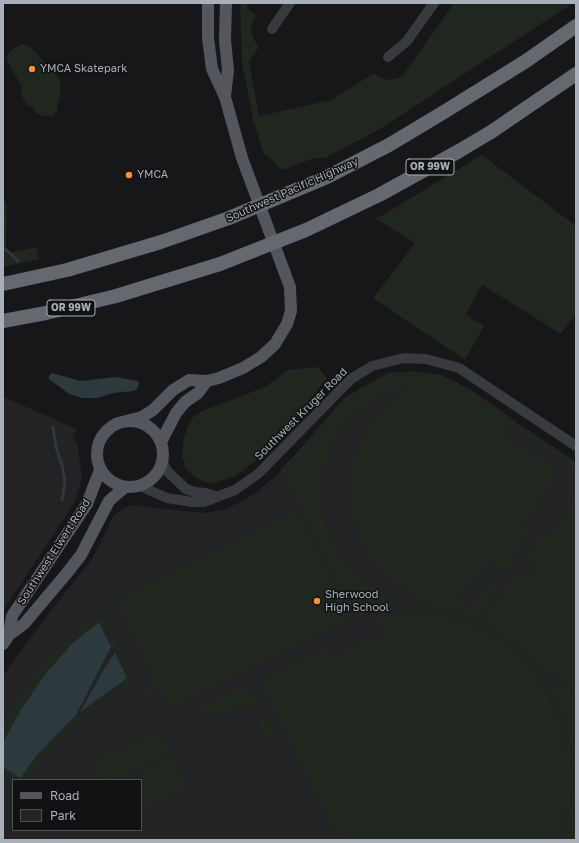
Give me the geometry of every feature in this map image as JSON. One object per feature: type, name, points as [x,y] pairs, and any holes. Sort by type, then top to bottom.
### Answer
[{"type":"highway","name":"Southwest Pacific Highway","points":[[3,284],[60,272],[119,256],[260,206],[327,177],[389,145],[502,77],[576,26]]},
{"type":"highway","name":"OR 99W","points":[[3,321],[46,313],[116,296],[220,264],[347,212],[415,176],[491,132],[576,74]]},
{"type":"main road","points":[[126,421],[137,421],[147,425],[156,432],[164,452],[163,463],[158,473],[150,481],[140,486],[125,487],[115,484],[106,478],[100,470],[96,448],[102,436],[109,428],[126,421],[142,417],[153,410],[173,390],[189,380],[207,381],[243,368],[262,357],[275,344],[287,324],[291,311],[290,287],[242,158],[225,97],[212,69],[208,38],[208,3]]},
{"type":"main road","points":[[225,97],[228,70],[225,40],[226,3]]},
{"type":"main road","points":[[161,442],[176,413],[185,402],[198,393],[207,381]]},
{"type":"main road","name":"Southwest Elwert Road","points":[[6,640],[12,616],[87,504],[100,470]]},
{"type":"main road","name":"Southwest Elwert Road","points":[[6,640],[24,624],[67,573],[81,555],[108,501],[125,487]]},
{"type":"street","points":[[272,29],[290,3]]},
{"type":"street","points":[[388,57],[407,41],[434,3]]},
{"type":"street","name":"Southwest Kruger Road","points":[[140,486],[167,498],[192,502],[204,502],[215,496],[235,490],[252,479],[351,379],[372,366],[397,359],[426,359],[459,368],[576,446]]},
{"type":"street","name":"Southwest Kruger Road","points":[[163,463],[168,472],[186,489],[215,496]]},
{"type":"shaded area","name":"Sherwood High School","points":[[392,371],[455,381],[576,463],[576,840],[3,840],[3,676],[36,630],[93,557],[114,515],[131,505],[203,513],[222,510],[239,503],[256,493],[279,473],[344,398]]},
{"type":"shaded area","points":[[52,373],[81,381],[116,377],[138,381],[139,384],[137,389],[133,391],[113,393],[97,398],[82,398],[69,394],[49,379],[49,376]]},
{"type":"shaded area","points":[[3,397],[77,429],[73,438],[77,443],[82,476],[75,502],[3,611]]},
{"type":"shaded area","points":[[99,622],[111,647],[76,715],[38,754],[20,778],[3,767],[3,744],[7,735],[22,708],[47,672],[73,643]]},
{"type":"shaded area","points":[[115,653],[127,678],[80,712],[104,669]]},
{"type":"green space","points":[[240,3],[247,3],[247,8],[256,15],[252,23],[251,31],[254,40],[259,47],[249,61],[259,116],[331,100],[374,73],[381,78],[389,80],[402,77],[454,3],[573,3],[380,129],[325,158],[314,158],[282,170],[266,155],[264,155],[253,119],[242,63]]},
{"type":"green space","name":"YMCA Skatepark","points":[[22,44],[31,47],[60,80],[60,100],[57,104],[58,110],[53,116],[43,116],[36,113],[31,105],[29,107],[24,101],[21,93],[22,87],[6,59],[10,51]]},
{"type":"green space","points":[[482,155],[576,226],[576,313],[561,334],[482,285],[466,314],[484,326],[465,360],[373,298],[415,243],[376,219]]},
{"type":"green space","points":[[3,197],[7,205],[6,253],[36,247],[39,259],[3,267]]},
{"type":"green space","points":[[318,367],[327,378],[297,417],[253,463],[235,476],[210,484],[195,477],[186,469],[184,466],[185,462],[182,459],[183,443],[188,425],[193,417],[204,410],[265,387],[288,370]]},
{"type":"green space","points":[[411,371],[441,375],[471,390],[516,421],[512,427],[510,426],[506,435],[552,465],[555,480],[524,526],[530,531],[507,574],[492,562],[459,598],[468,606],[493,578],[500,584],[476,620],[453,611],[429,606],[391,581],[374,564],[365,551],[353,521],[349,504],[349,476],[359,442],[380,410],[408,388],[379,396],[361,409],[338,433],[324,473],[322,493],[325,520],[334,545],[348,567],[373,588],[409,605],[382,609],[356,618],[281,469],[359,389],[379,378]]},
{"type":"green space","points":[[521,425],[576,462],[576,471],[573,475],[570,472],[568,465],[517,430]]},
{"type":"green space","points":[[576,497],[576,687],[544,671],[534,664],[511,641],[481,622],[518,568],[531,574],[535,566],[523,560],[547,526],[549,527],[546,534],[550,536]]},
{"type":"green space","points":[[297,510],[351,619],[168,709],[158,688],[115,725],[111,721],[155,682],[115,600]]},
{"type":"green space","points":[[101,609],[136,681],[109,697],[73,726],[28,779],[12,779],[12,781],[3,776],[3,723],[29,681],[42,666]],"holes":[[[112,648],[114,654],[80,712],[77,714]]]},
{"type":"green space","points":[[415,611],[445,615],[473,625],[472,627],[476,630],[478,627],[505,644],[524,662],[548,694],[563,731],[569,770],[567,807],[556,840],[351,840],[346,829],[334,835],[262,690],[262,682],[266,675],[325,646],[331,658],[364,641],[380,640],[377,616]]},
{"type":"green space","points":[[544,676],[558,685],[576,691],[576,840],[562,840],[571,811],[574,790],[574,758],[571,740],[563,712]]},
{"type":"green space","points":[[239,688],[245,688],[251,691],[259,705],[202,716],[199,708]]},
{"type":"green space","points":[[265,715],[274,733],[264,737],[254,717]]},
{"type":"green space","points":[[159,728],[171,753],[116,779],[98,779],[90,762]]},
{"type":"green space","points":[[173,756],[188,787],[146,808],[142,805],[142,779],[126,779]]},
{"type":"waterway","points":[[3,247],[18,261]]},
{"type":"waterway","points":[[53,427],[56,447],[62,465],[65,482],[62,500]]},
{"type":"place","name":"YMCA Skatepark","points":[[32,69]]},
{"type":"place","name":"YMCA","points":[[129,175]]},
{"type":"place","name":"Sherwood High School","points":[[317,601]]}]
